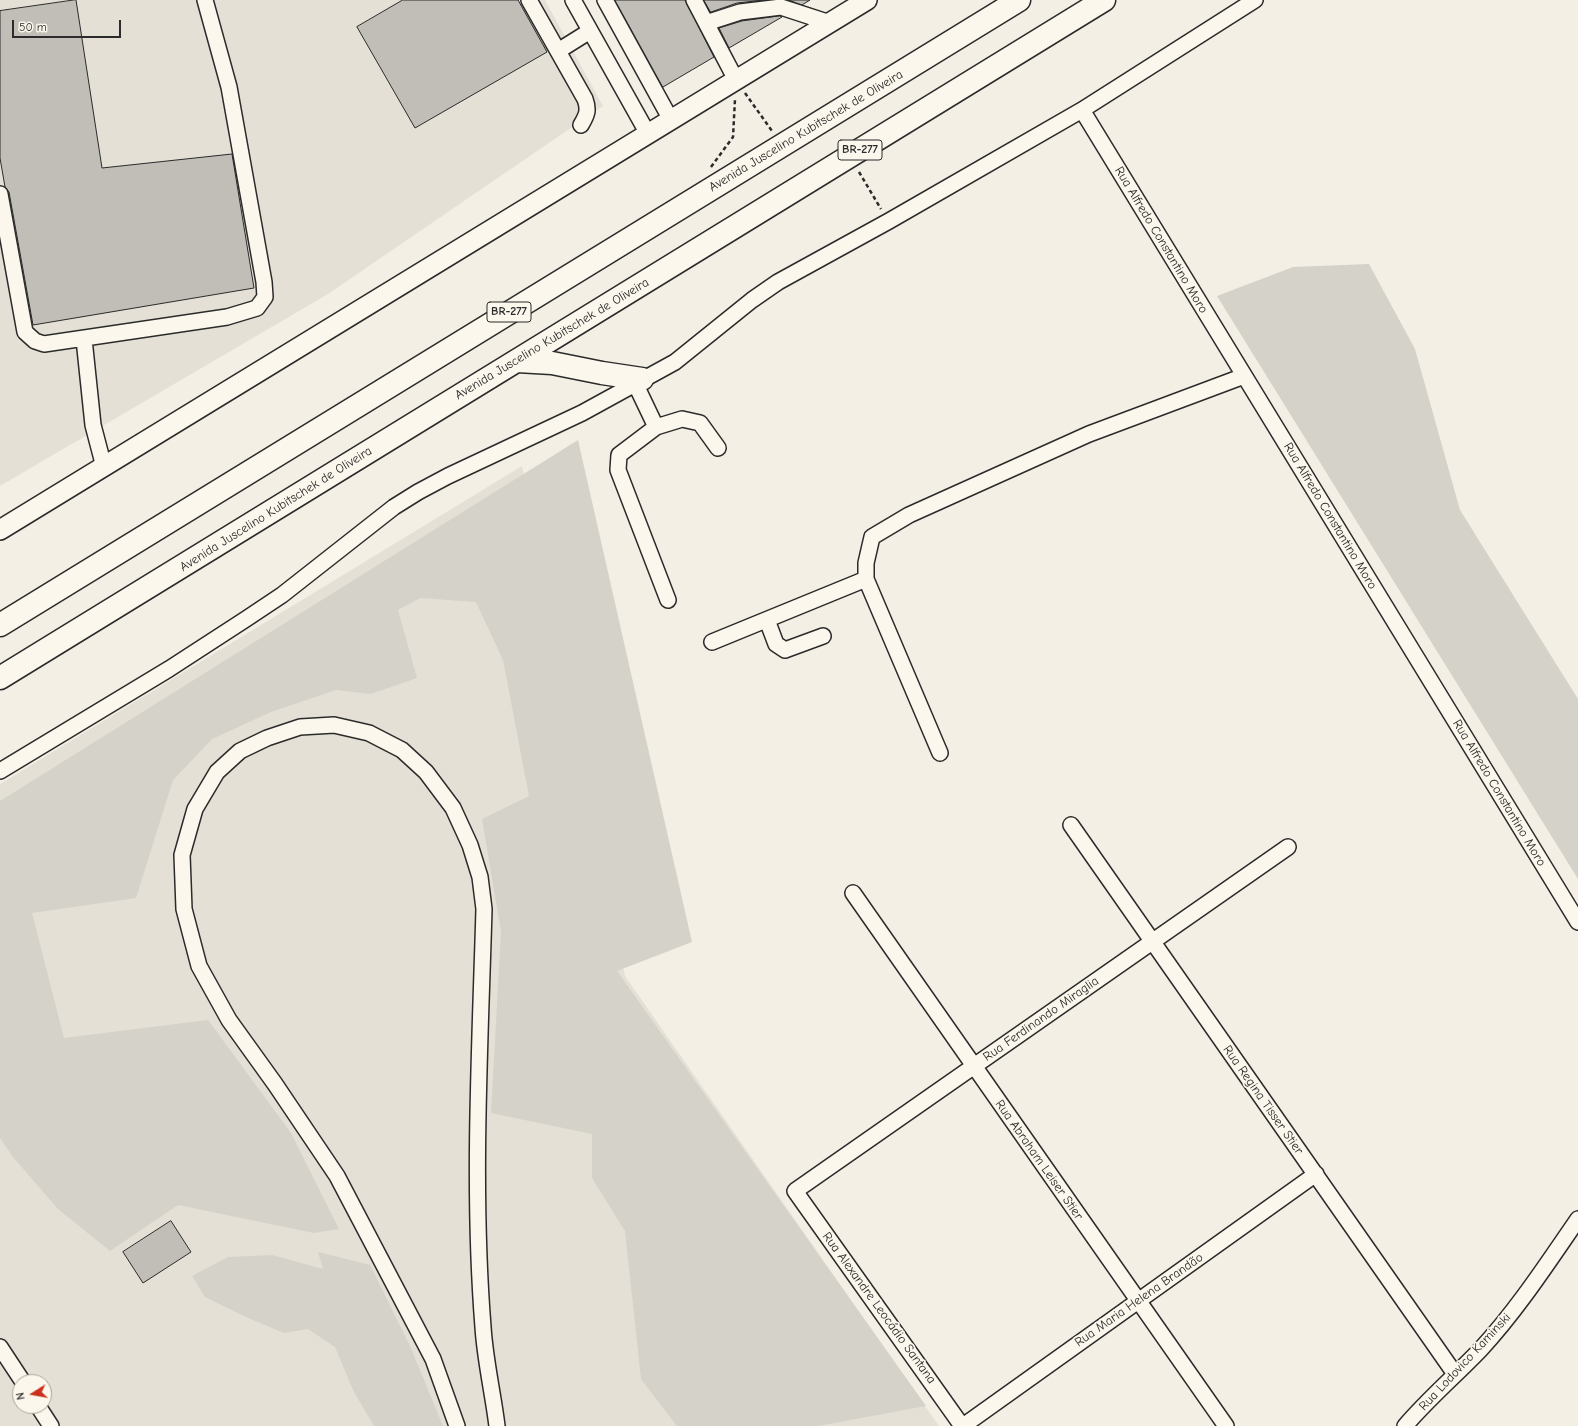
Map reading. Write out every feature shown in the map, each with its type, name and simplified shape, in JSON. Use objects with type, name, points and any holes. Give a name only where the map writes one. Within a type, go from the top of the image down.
[{"type":"highway","name":"Avenida Juscelino Kubitschek de Oliveira","points":[[0,625],[1019,0]]},
{"type":"highway","name":"Avenida Juscelino Kubitschek de Oliveira","points":[[0,678],[1104,0]]},
{"type":"highway","points":[[517,361],[552,362],[638,381]]},
{"type":"main road","points":[[0,530],[867,0]]},
{"type":"street","points":[[0,194],[25,332],[35,341],[44,344],[84,339],[227,317],[257,308],[265,297],[264,282],[229,87],[205,0]]},
{"type":"street","points":[[529,0],[588,107],[588,115],[581,125]]},
{"type":"street","points":[[573,0],[648,134]]},
{"type":"street","points":[[605,0],[671,120]]},
{"type":"street","points":[[694,0],[736,80]]},
{"type":"street","points":[[740,12],[753,0]]},
{"type":"street","points":[[0,771],[169,669],[282,595],[375,521],[418,492],[582,413],[675,362],[752,300],[778,282],[889,221],[1082,110],[1255,0]]},
{"type":"street","points":[[706,23],[740,12],[781,7],[830,23]]},
{"type":"street","points":[[558,51],[590,31]]},
{"type":"street","name":"Rua Alfredo Constantino Moro","points":[[1082,110],[1578,922]]},
{"type":"street","points":[[84,339],[93,425],[104,467]]},
{"type":"street","points":[[940,753],[866,579],[866,563],[872,537],[910,515],[1089,434],[1244,376]]},
{"type":"street","points":[[638,381],[656,427]]},
{"type":"street","points":[[668,600],[618,470],[619,455],[656,427],[682,419],[700,423],[718,448]]},
{"type":"street","points":[[712,642],[866,579]]},
{"type":"street","points":[[767,620],[776,644],[785,650],[823,636]]},
{"type":"street","points":[[457,1426],[433,1359],[337,1176],[275,1084],[229,1020],[199,966],[184,909],[182,856],[195,809],[217,772],[240,751],[267,738],[300,727],[334,725],[369,732],[402,750],[426,772],[453,808],[470,845],[480,876],[484,909],[476,1173],[478,1246],[483,1329],[498,1426]]},
{"type":"street","name":"Rua Regina Tisser Stier","points":[[1071,825],[1455,1374]]},
{"type":"street","name":"Rua Ferdinando Miraglia","points":[[795,1191],[1288,847]]},
{"type":"street","name":"Rua Abraham Leiser Stier","points":[[853,893],[1226,1426]]},
{"type":"street","name":"Rua Maria Helena Brandão","points":[[963,1426],[1316,1174]]},
{"type":"street","name":"Rua Alexandre Leocádio Santana","points":[[795,1191],[963,1426]]},
{"type":"street","name":"Rua Lodovico Kaminski","points":[[1405,1426],[1480,1350],[1501,1325],[1527,1292],[1578,1219]]},
{"type":"street","points":[[0,1347],[18,1374]]},
{"type":"street","points":[[43,1414],[51,1426]]},
{"type":"path","points":[[736,80],[782,146]]},
{"type":"path","points":[[710,169],[733,137],[736,80]]},
{"type":"path","points":[[850,156],[889,221]]},
{"type":"shaded area","points":[[0,0],[545,0],[603,106],[328,294],[0,486]]},
{"type":"shaded area","points":[[1369,264],[1415,349],[1460,510],[1578,699],[1578,879],[1217,296],[1293,267]]},
{"type":"shaded area","points":[[578,440],[692,942],[617,971],[926,1406],[818,1426],[677,1426],[641,1379],[625,1231],[592,1178],[592,1134],[491,1113],[501,932],[482,819],[529,796],[503,660],[476,602],[420,598],[398,610],[417,678],[371,694],[336,690],[271,712],[212,739],[173,780],[136,898],[32,913],[64,1038],[208,1020],[291,1133],[339,1229],[314,1233],[178,1205],[110,1251],[58,1209],[13,1157],[0,1138],[0,801]]},
{"type":"shaded area","points":[[522,466],[625,976],[939,1426],[0,1426],[0,784]]},
{"type":"shaded area","points":[[318,1252],[370,1265],[410,1346],[443,1426],[374,1426],[354,1392],[335,1347],[308,1329],[284,1333],[248,1318],[205,1297],[192,1276],[228,1257],[272,1255],[323,1269]]},
{"type":"building","points":[[76,0],[102,168],[232,154],[254,288],[33,325],[9,192],[5,187],[0,158],[0,11]]},
{"type":"building","points":[[403,0],[518,0],[547,52],[415,128],[357,27]]},
{"type":"building","points":[[615,0],[685,0],[714,57],[663,87]]},
{"type":"building","points":[[704,0],[764,0],[737,3],[711,12]]},
{"type":"building","points":[[789,0],[810,0],[802,5]]},
{"type":"building","points":[[782,17],[729,48],[719,28],[742,21]]},
{"type":"building","points":[[171,1221],[191,1252],[143,1283],[123,1252]]}]
